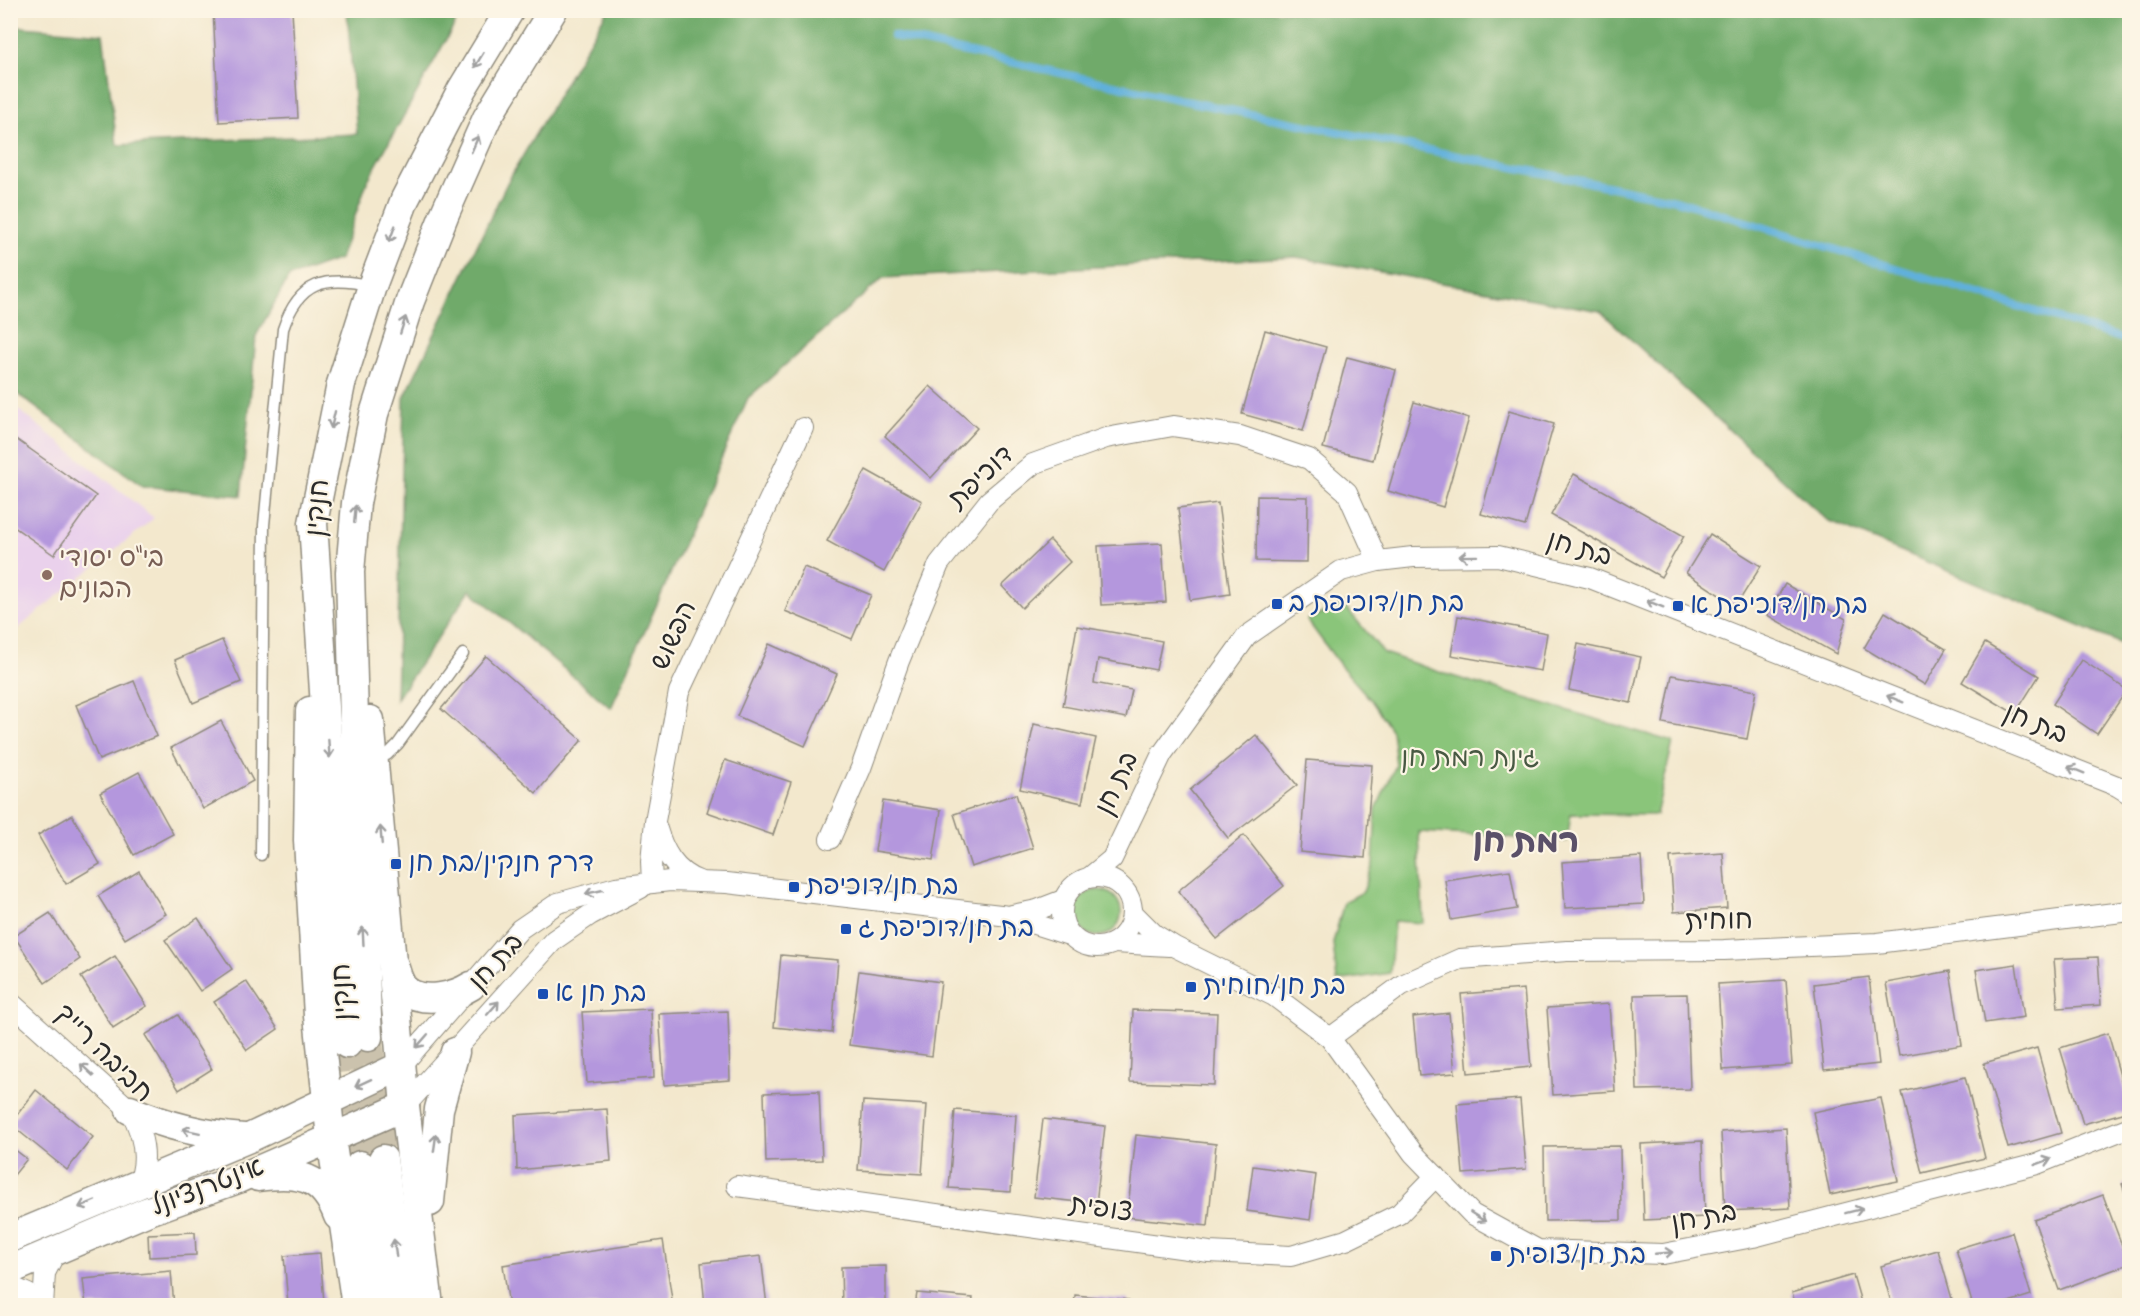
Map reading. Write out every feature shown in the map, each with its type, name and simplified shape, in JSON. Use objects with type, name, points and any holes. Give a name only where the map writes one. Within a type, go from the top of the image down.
[{"type":"main road","name":"חנקין","points":[[510,10],[462,88],[411,189],[372,286],[341,384],[313,523],[358,1040],[355,754],[350,572],[356,503],[374,414],[410,301],[445,213],[487,118],[553,10]]},
{"type":"main road","points":[[313,523],[308,840],[318,1016],[326,1100],[356,1305]]},
{"type":"main road","points":[[350,572],[375,756],[401,1066],[428,1295]]},
{"type":"main road","points":[[391,956],[402,987],[414,994],[447,996],[471,986]]},
{"type":"main road","points":[[282,1122],[296,1104],[306,1079],[313,1057],[318,1016]]},
{"type":"main road","points":[[428,1295],[432,1165],[439,1109],[455,1052]]},
{"type":"main road","name":"אינטרנציונל","points":[[10,1238],[140,1181],[249,1138],[401,1066]]},
{"type":"main road","name":"אינטרנציונל","points":[[10,1270],[87,1236],[238,1179],[405,1106]]},
{"type":"main road","points":[[130,1110],[158,1122],[193,1132],[249,1138]]},
{"type":"main road","points":[[381,1305],[372,1162],[404,1305]]},
{"type":"main road","points":[[238,1179],[287,1174],[315,1182],[331,1198],[345,1238]]},
{"type":"street","name":"דוכיפת","points":[[830,839],[861,768],[899,661],[939,564],[989,501],[1033,464],[1106,438],[1173,426],[1240,436],[1309,459],[1347,492],[1378,561]]},
{"type":"street","name":"הפשוש","points":[[652,883],[651,861],[655,821],[679,692],[803,428]]},
{"type":"street","name":"בת חן","points":[[1090,877],[1106,866],[1118,849],[1162,754],[1247,636],[1341,571],[1378,561],[1413,557],[1498,556],[1590,578],[2117,786],[2130,794]]},
{"type":"street","points":[[655,821],[669,857],[688,877],[701,881]]},
{"type":"street","name":"בת חן","points":[[1118,849],[1124,889]]},
{"type":"street","points":[[1090,877],[1114,881],[1124,889],[1130,900],[1132,912],[1130,924],[1124,935],[1114,943],[1090,947],[1079,943],[1069,935],[1061,912],[1063,900],[1079,881],[1090,877]]},
{"type":"street","name":"בת חן","points":[[401,1066],[520,928],[558,903],[616,886],[701,881],[1010,916],[1069,935]]},
{"type":"street","name":"בת חן","points":[[405,1106],[554,940],[590,915],[652,883]]},
{"type":"street","name":"בת חן","points":[[1010,916],[1037,910],[1063,900]]},
{"type":"street","name":"חוחית","points":[[1330,1038],[1402,985],[1460,959],[1567,951],[1724,950],[1877,943],[2130,911]]},
{"type":"street","name":"בת חן","points":[[1132,912],[1154,933],[1175,947],[1274,996],[1330,1038],[1413,1153],[1472,1214],[1538,1250],[1663,1254],[1753,1237],[2037,1164],[2130,1127]]},
{"type":"street","name":"בת חן","points":[[1114,943],[1175,947]]},
{"type":"street","name":"חביבה רייך","points":[[10,1002],[130,1110],[143,1143],[145,1164],[140,1181],[127,1204],[87,1236]]},
{"type":"street","name":"צופית","points":[[737,1186],[1209,1252],[1291,1256],[1346,1240],[1399,1214],[1436,1176]]},
{"type":"street","points":[[41,1305],[45,1273],[57,1249]]},
{"type":"street","points":[[10,1286],[28,1294],[41,1305]]},
{"type":"lane","points":[[261,855],[264,525],[283,329],[290,309],[302,292],[316,285],[341,279],[372,286]]},
{"type":"lane","points":[[375,756],[387,755],[398,744],[463,654]]},
{"type":"shaded area","name":"בי\"ס יסודי הבונים","points":[[10,403],[154,518],[11,634],[10,634]]},
{"type":"green space","points":[[347,11],[462,11],[367,182],[340,259],[289,277],[256,336],[241,496],[142,486],[11,389],[11,26],[103,34],[117,145],[357,134]]},
{"type":"green space","points":[[607,11],[2129,11],[2129,647],[1827,520],[1600,311],[1296,257],[883,278],[748,398],[611,708],[470,590],[396,700],[404,398],[507,183]]},
{"type":"green space","name":"גינת רמת חן","points":[[1343,604],[1384,653],[1442,673],[1673,742],[1656,815],[1571,814],[1567,841],[1419,832],[1423,923],[1394,921],[1390,973],[1337,981],[1333,943],[1344,902],[1363,892],[1373,864],[1376,809],[1396,765],[1392,731],[1371,700],[1341,666],[1307,620]]},
{"type":"green space","points":[[1098,890],[1107,891],[1115,896],[1120,904],[1120,922],[1115,930],[1107,935],[1098,936],[1089,935],[1081,930],[1076,922],[1075,913],[1076,904],[1081,896],[1089,891]]},
{"type":"building","points":[[213,10],[292,10],[298,118],[219,122]]},
{"type":"building","points":[[1265,330],[1326,347],[1303,431],[1242,414]]},
{"type":"building","points":[[1347,357],[1396,370],[1373,460],[1323,448]]},
{"type":"building","points":[[930,386],[977,428],[931,478],[885,436]]},
{"type":"building","points":[[1414,402],[1469,418],[1443,507],[1388,491]]},
{"type":"building","points":[[1509,411],[1554,424],[1525,526],[1481,514]]},
{"type":"building","points":[[13,437],[96,496],[54,555],[10,524]]},
{"type":"building","points":[[866,470],[922,501],[884,572],[827,541]]},
{"type":"building","points":[[1574,474],[1684,536],[1661,577],[1551,515]]},
{"type":"building","points":[[1257,496],[1308,497],[1307,562],[1256,561]]},
{"type":"building","points":[[1218,503],[1230,594],[1190,600],[1178,508]]},
{"type":"building","points":[[1710,534],[1761,566],[1736,606],[1686,573]]},
{"type":"building","points":[[1050,540],[1070,562],[1022,608],[1002,586]]},
{"type":"building","points":[[1162,543],[1166,602],[1101,605],[1098,546]]},
{"type":"building","points":[[804,567],[871,595],[852,639],[785,611]]},
{"type":"building","points":[[1785,584],[1846,619],[1836,654],[1767,615]]},
{"type":"building","points":[[1885,612],[1946,649],[1925,685],[1864,648]]},
{"type":"building","points":[[1458,616],[1547,633],[1541,671],[1451,655]]},
{"type":"building","points":[[1077,626],[1162,641],[1156,670],[1098,659],[1094,683],[1132,690],[1126,718],[1063,706]]},
{"type":"building","points":[[222,640],[241,682],[193,703],[175,660]]},
{"type":"building","points":[[1985,643],[2039,676],[2015,714],[1962,682]]},
{"type":"building","points":[[769,644],[837,674],[805,746],[737,716]]},
{"type":"building","points":[[1578,644],[1641,657],[1631,703],[1569,690]]},
{"type":"building","points":[[486,656],[582,740],[536,793],[441,709]]},
{"type":"building","points":[[2082,660],[2127,690],[2097,734],[2053,704]]},
{"type":"building","points":[[1672,675],[1756,691],[1747,739],[1663,723]]},
{"type":"building","points":[[134,681],[157,736],[99,760],[76,705]]},
{"type":"building","points":[[221,721],[253,781],[203,809],[171,748]]},
{"type":"building","points":[[1034,724],[1096,738],[1082,803],[1020,789]]},
{"type":"building","points":[[1256,735],[1297,785],[1228,838],[1190,790]]},
{"type":"building","points":[[725,760],[791,782],[773,835],[707,812]]},
{"type":"building","points":[[1307,760],[1372,765],[1365,858],[1300,852]]},
{"type":"building","points":[[139,772],[173,834],[134,855],[100,793]]},
{"type":"building","points":[[1016,794],[1033,848],[971,867],[954,814]]},
{"type":"building","points":[[883,801],[941,810],[933,860],[875,851]]},
{"type":"building","points":[[72,815],[100,864],[66,884],[38,835]]},
{"type":"building","points":[[1244,835],[1284,886],[1217,939],[1178,891]]},
{"type":"building","points":[[1723,853],[1727,908],[1674,912],[1670,857]]},
{"type":"building","points":[[1641,857],[1644,904],[1565,908],[1562,862]]},
{"type":"building","points":[[1510,870],[1517,909],[1451,920],[1445,880]]},
{"type":"building","points":[[139,871],[166,914],[125,939],[98,896]]},
{"type":"building","points":[[50,913],[80,959],[45,983],[14,936]]},
{"type":"building","points":[[198,918],[232,969],[200,991],[165,940]]},
{"type":"building","points":[[781,955],[838,960],[832,1033],[774,1027]]},
{"type":"building","points":[[115,956],[147,1006],[113,1028],[81,977]]},
{"type":"building","points":[[2098,957],[2101,1005],[2058,1008],[2054,959]]},
{"type":"building","points":[[2016,964],[2024,1017],[1985,1023],[1976,970]]},
{"type":"building","points":[[859,971],[941,982],[932,1056],[849,1045]]},
{"type":"building","points":[[1950,971],[1962,1045],[1899,1056],[1886,983]]},
{"type":"building","points":[[1869,977],[1879,1064],[1824,1070],[1814,984]]},
{"type":"building","points":[[1786,980],[1792,1065],[1723,1070],[1718,984]]},
{"type":"building","points":[[246,981],[278,1029],[247,1050],[214,1002]]},
{"type":"building","points":[[1524,989],[1531,1067],[1468,1073],[1461,994]]},
{"type":"building","points":[[1687,994],[1690,1089],[1637,1090],[1634,995]]},
{"type":"building","points":[[1609,1004],[1615,1091],[1553,1095],[1547,1008]]},
{"type":"building","points":[[651,1009],[654,1078],[587,1083],[582,1012]]},
{"type":"building","points":[[1133,1010],[1217,1013],[1214,1085],[1130,1082]]},
{"type":"building","points":[[728,1011],[730,1080],[664,1085],[659,1014]]},
{"type":"building","points":[[1449,1013],[1455,1073],[1419,1076],[1413,1017]]},
{"type":"building","points":[[178,1015],[212,1069],[179,1090],[145,1035]]},
{"type":"building","points":[[2108,1033],[2130,1111],[2083,1124],[2060,1048]]},
{"type":"building","points":[[2037,1048],[2061,1133],[2008,1148],[1984,1063]]},
{"type":"building","points":[[1965,1077],[1985,1158],[1922,1173],[1902,1092]]},
{"type":"building","points":[[36,1090],[93,1137],[67,1170],[10,1124]]},
{"type":"building","points":[[819,1091],[822,1160],[766,1162],[764,1093]]},
{"type":"building","points":[[1881,1098],[1898,1181],[1830,1195],[1813,1112]]},
{"type":"building","points":[[1520,1099],[1526,1169],[1463,1174],[1457,1104]]},
{"type":"building","points":[[863,1101],[927,1105],[922,1174],[858,1170]]},
{"type":"building","points":[[607,1109],[611,1161],[517,1170],[515,1115]]},
{"type":"building","points":[[955,1110],[1016,1115],[1011,1192],[949,1188]]},
{"type":"building","points":[[1043,1119],[1105,1126],[1096,1204],[1034,1197]]},
{"type":"building","points":[[1786,1128],[1790,1208],[1725,1211],[1721,1132]]},
{"type":"building","points":[[1136,1135],[1216,1144],[1208,1226],[1127,1217]]},
{"type":"building","points":[[1702,1141],[1705,1217],[1644,1220],[1641,1144]]},
{"type":"building","points":[[10,1146],[27,1159],[10,1180]]},
{"type":"building","points":[[1620,1146],[1621,1220],[1545,1221],[1544,1147]]},
{"type":"building","points":[[1253,1166],[1316,1175],[1310,1220],[1247,1211]]},
{"type":"building","points":[[2130,1181],[2130,1204],[2129,1204],[2122,1184]]},
{"type":"building","points":[[2103,1195],[2129,1264],[2059,1290],[2034,1220]]},
{"type":"building","points":[[195,1232],[196,1255],[149,1257],[148,1234]]},
{"type":"building","points":[[2012,1232],[2031,1295],[1996,1306],[1973,1306],[1956,1249]]},
{"type":"building","points":[[663,1240],[673,1306],[509,1306],[503,1265]]},
{"type":"building","points":[[1938,1250],[1954,1306],[1892,1306],[1881,1266]]},
{"type":"building","points":[[320,1253],[324,1302],[288,1305],[284,1256]]},
{"type":"building","points":[[761,1256],[767,1306],[705,1306],[701,1263]]},
{"type":"building","points":[[886,1266],[886,1306],[842,1306],[841,1267]]},
{"type":"building","points":[[171,1271],[174,1306],[86,1306],[83,1279]]},
{"type":"building","points":[[1853,1275],[1862,1306],[1796,1306],[1792,1293]]},
{"type":"building","points":[[917,1293],[973,1298],[972,1306],[915,1306]]},
{"type":"building","points":[[1075,1295],[1129,1300],[1129,1306],[1074,1306]]},
{"type":"building","points":[[989,1301],[1044,1304],[1044,1306],[988,1306]]},
{"type":"waterway","points":[[893,36],[1191,102],[1676,200],[2130,341]]},
{"type":"tunnel","points":[[368,1037],[383,1159]]},
{"type":"tunnel","points":[[347,1044],[360,1165]]},
{"type":"place","name":"בי\"ס יסודי הבונים","points":[[47,575]]},
{"type":"place","name":"בת חן/דוכיפת ב","points":[[1277,604]]},
{"type":"place","name":"בת חן/דוכיפת א","points":[[1678,606]]},
{"type":"place","name":"דרך חנקין/בת חן","points":[[396,864]]},
{"type":"place","name":"בת חן/דוכיפת","points":[[794,887]]},
{"type":"place","name":"בת חן/דוכיפת ג","points":[[846,929]]},
{"type":"place","name":"בת חן/חוחית","points":[[1191,987]]},
{"type":"place","name":"בת חן א","points":[[543,994]]},
{"type":"place","name":"בת חן/צופית","points":[[1496,1256]]},
{"type":"district","name":"רמת חן","points":[[1526,844]]}]
